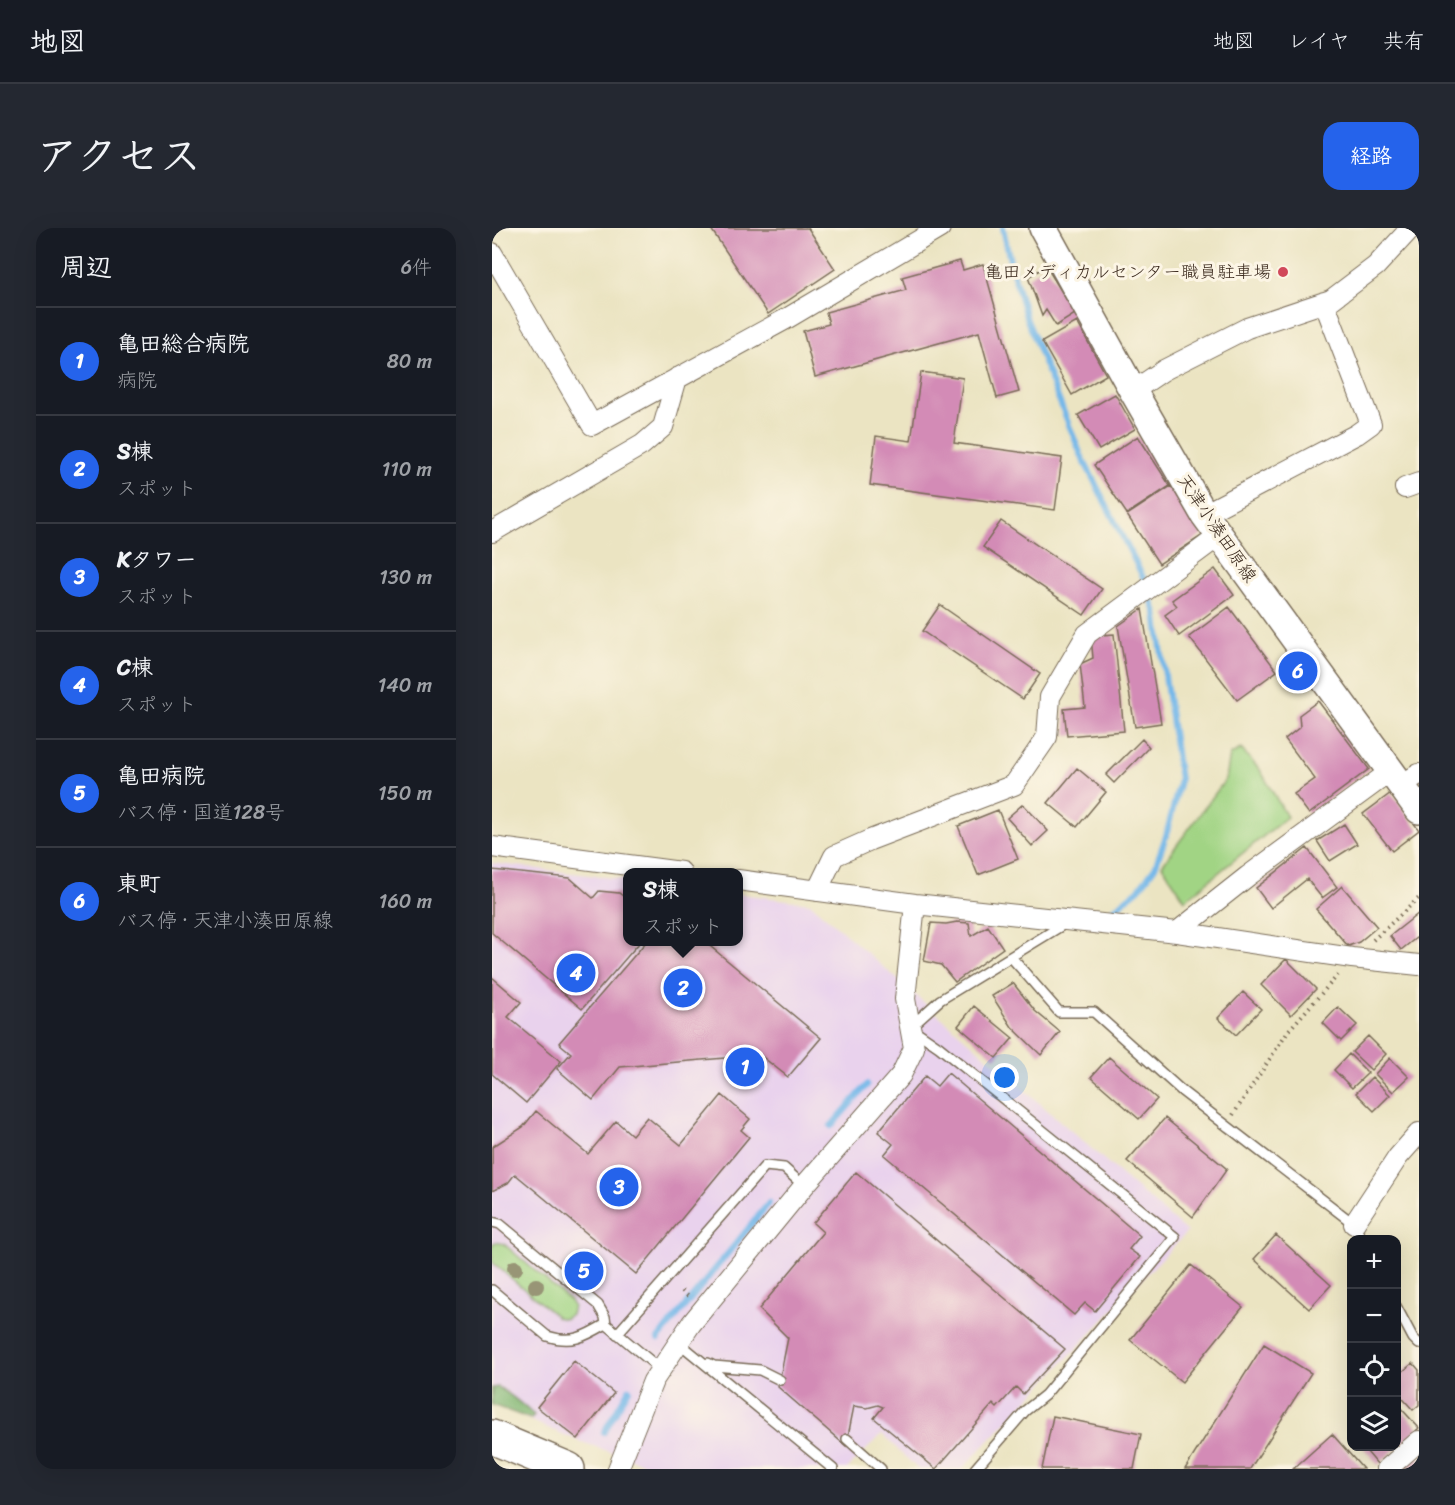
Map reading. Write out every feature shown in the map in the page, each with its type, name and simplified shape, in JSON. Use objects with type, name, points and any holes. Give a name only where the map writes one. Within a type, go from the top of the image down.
[{"type":"highway","points":[[492,1437],[568,1469]]},
{"type":"main road","name":"天津小湊田原線","points":[[1043,228],[1204,514],[1404,777],[1419,810]]},
{"type":"street","points":[[492,253],[592,425],[786,319],[940,228]]},
{"type":"street","points":[[1133,391],[1164,370],[1247,328],[1331,300],[1377,266],[1411,228]]},
{"type":"street","points":[[1204,514],[1371,424],[1324,302]]},
{"type":"street","points":[[492,532],[642,445],[663,427],[677,378]]},
{"type":"street","points":[[817,891],[834,856],[1014,785],[1047,736],[1050,697],[1087,634],[1219,536]]},
{"type":"street","points":[[1177,932],[1248,876],[1404,777]]},
{"type":"street","points":[[492,847],[645,868]]},
{"type":"street","points":[[743,881],[915,904],[1177,932],[1352,958],[1419,965]]},
{"type":"street","points":[[618,1469],[646,1394],[678,1342],[804,1186],[901,1075],[914,1048],[905,999],[915,904]]},
{"type":"street","points":[[1358,1232],[1398,1157],[1419,1133]]},
{"type":"street","points":[[1387,1469],[1419,1441]]},
{"type":"lane","points":[[975,1469],[1025,1411],[1045,1395],[1175,1237],[939,1047],[910,1027],[940,1000],[1077,920]]},
{"type":"lane","points":[[1011,957],[1059,1012],[1094,1012],[1183,1092],[1358,1232]]},
{"type":"lane","points":[[617,1334],[765,1166],[784,1168],[804,1186]]},
{"type":"lane","points":[[492,1222],[500,1224],[598,1305],[606,1324],[660,1369]]},
{"type":"lane","points":[[492,1290],[547,1336],[558,1339],[585,1337],[606,1324]]},
{"type":"lane","points":[[1401,1315],[1413,1338],[1419,1344]]},
{"type":"lane","points":[[678,1342],[833,1469]]},
{"type":"lane","points":[[697,1359],[714,1366],[760,1370],[780,1380]]},
{"type":"lane","points":[[847,1439],[881,1469]]},
{"type":"path","points":[[1226,1126],[1288,1031],[1352,958],[1419,898]]},
{"type":"shaded area","points":[[492,863],[623,879],[623,946],[743,946],[743,895],[810,903],[1187,1232],[962,1469],[918,1469],[882,1434],[847,1469],[660,1469],[576,1440],[492,1404]]},
{"type":"green space","points":[[1241,749],[1260,770],[1287,817],[1185,900],[1162,865],[1226,779],[1230,755]]},
{"type":"green space","points":[[496,1242],[504,1244],[570,1301],[573,1306],[571,1315],[564,1319],[557,1317],[492,1262],[492,1244]]},
{"type":"green space","points":[[498,1387],[534,1415],[531,1419],[492,1405],[492,1388]]},
{"type":"building","points":[[808,228],[835,269],[768,314],[711,229]]},
{"type":"building","points":[[960,261],[963,270],[983,264],[1019,392],[997,398],[979,332],[815,377],[803,331],[829,324],[826,312],[906,290],[902,277]]},
{"type":"building","points":[[1046,266],[1075,314],[1056,326],[1046,310],[1042,316],[1028,277]]},
{"type":"building","points":[[1077,322],[1106,375],[1072,395],[1042,342]]},
{"type":"building","points":[[921,372],[963,378],[954,443],[1062,458],[1055,510],[870,485],[876,436],[911,441]]},
{"type":"building","points":[[1115,394],[1135,429],[1099,450],[1078,415]]},
{"type":"building","points":[[1138,436],[1170,486],[1127,514],[1094,465]]},
{"type":"building","points":[[1171,486],[1203,535],[1159,564],[1127,515]]},
{"type":"building","points":[[1001,521],[1102,589],[1084,615],[983,547]]},
{"type":"building","points":[[1215,569],[1234,595],[1179,636],[1165,615],[1177,606],[1172,600]]},
{"type":"building","points":[[940,605],[1040,674],[1023,699],[922,631]]},
{"type":"building","points":[[1229,607],[1277,671],[1237,700],[1189,637]]},
{"type":"building","points":[[1142,609],[1161,723],[1135,727],[1118,626]]},
{"type":"building","points":[[1114,634],[1124,731],[1067,736],[1064,709],[1085,707],[1080,664],[1093,658],[1091,636]]},
{"type":"building","points":[[1318,701],[1369,769],[1309,814],[1294,794],[1315,779],[1285,739],[1300,727],[1299,715]]},
{"type":"building","points":[[1142,739],[1149,747],[1114,783],[1106,775]]},
{"type":"building","points":[[1077,768],[1106,792],[1077,827],[1048,803]]},
{"type":"building","points":[[1391,793],[1419,830],[1392,851],[1363,814]]},
{"type":"building","points":[[1023,804],[1048,831],[1032,846],[1007,818]]},
{"type":"building","points":[[998,810],[1018,859],[978,875],[958,826]]},
{"type":"building","points":[[1344,824],[1357,844],[1330,861],[1317,841]]},
{"type":"building","points":[[1307,848],[1337,887],[1322,898],[1307,879],[1271,908],[1256,888]]},
{"type":"building","points":[[492,870],[570,878],[593,898],[599,891],[619,893],[623,896],[623,946],[637,946],[582,1009],[492,933]]},
{"type":"building","points":[[1342,886],[1377,927],[1359,942],[1348,946],[1316,909]]},
{"type":"building","points":[[1419,913],[1419,941],[1416,938],[1401,950],[1390,936]]},
{"type":"building","points":[[931,923],[969,923],[971,936],[988,926],[1003,948],[955,982],[941,965],[924,961]]},
{"type":"building","points":[[643,946],[710,946],[821,1038],[788,1077],[760,1055],[620,1067],[593,1100],[557,1069],[571,1053],[559,1043]]},
{"type":"building","points":[[1286,959],[1316,989],[1291,1015],[1261,985]]},
{"type":"building","points":[[492,977],[521,1002],[508,1017],[561,1061],[526,1103],[492,1074]]},
{"type":"building","points":[[1013,983],[1035,1011],[1060,1032],[1041,1055],[1012,1027],[992,996]]},
{"type":"building","points":[[1243,992],[1261,1009],[1236,1035],[1218,1018]]},
{"type":"building","points":[[974,1006],[1013,1038],[996,1058],[958,1026]]},
{"type":"building","points":[[1338,1007],[1357,1025],[1341,1041],[1323,1023]]},
{"type":"building","points":[[1368,1036],[1386,1054],[1371,1070],[1352,1052]]},
{"type":"building","points":[[1349,1054],[1368,1073],[1352,1088],[1334,1070]]},
{"type":"building","points":[[1109,1057],[1157,1099],[1139,1119],[1091,1077]]},
{"type":"building","points":[[1390,1058],[1409,1077],[1393,1092],[1375,1074]]},
{"type":"building","points":[[948,1073],[1140,1236],[1129,1249],[1140,1257],[1095,1311],[1085,1303],[1074,1315],[884,1155],[893,1144],[878,1132],[925,1076],[937,1086]]},
{"type":"building","points":[[1372,1077],[1390,1095],[1374,1111],[1356,1093]]},
{"type":"building","points":[[722,1095],[750,1119],[741,1130],[749,1137],[636,1274],[515,1174],[508,1183],[492,1191],[492,1147],[523,1127],[536,1111],[588,1154],[616,1121],[632,1135],[647,1117],[681,1145]]},
{"type":"building","points":[[1165,1118],[1227,1169],[1193,1217],[1127,1161]]},
{"type":"building","points":[[856,1172],[1065,1349],[1023,1394],[1016,1387],[997,1408],[993,1404],[936,1469],[874,1418],[883,1407],[878,1405],[867,1408],[854,1406],[846,1446],[778,1387],[788,1338],[759,1309],[823,1232],[813,1223]]},
{"type":"building","points":[[1276,1235],[1331,1285],[1309,1309],[1254,1259]]},
{"type":"building","points":[[579,1262],[592,1273],[588,1277],[575,1266]]},
{"type":"building","points":[[1191,1265],[1243,1307],[1182,1382],[1130,1340]]},
{"type":"building","points":[[1264,1344],[1311,1373],[1250,1469],[1185,1469]]},
{"type":"building","points":[[574,1361],[614,1393],[578,1439],[537,1407]]},
{"type":"building","points":[[1413,1363],[1419,1370],[1419,1405],[1413,1410],[1401,1397],[1401,1373]]},
{"type":"building","points":[[1401,1408],[1419,1428],[1401,1444]]},
{"type":"building","points":[[1053,1416],[1141,1434],[1134,1469],[1042,1469]]},
{"type":"building","points":[[1332,1434],[1363,1469],[1293,1469]]},
{"type":"building","points":[[1366,1451],[1394,1451],[1378,1465]]},
{"type":"building","points":[[1419,1451],[1419,1469],[1400,1469]]},
{"type":"waterway","points":[[1003,228],[1011,266],[1027,320],[1081,455],[1145,581],[1156,613],[1180,780],[1166,836],[1155,867],[1139,889],[1113,910]]},
{"type":"waterway","points":[[831,1126],[867,1085]]},
{"type":"waterway","points":[[658,1339],[769,1203]]},
{"type":"waterway","points":[[604,1432],[629,1389]]},
{"type":"place","name":"亀田メディカルセンター職員駐車場","points":[[1283,272]]},
{"type":"place","name":"東町","points":[[1298,671]]},
{"type":"place","name":"C棟","points":[[576,973]]},
{"type":"place","name":"S棟","points":[[683,988]]},
{"type":"place","name":"亀田総合病院","points":[[745,1067]]},
{"type":"place","name":"Kタワー","points":[[619,1187]]},
{"type":"place","name":"亀田病院","points":[[584,1271]]}]
